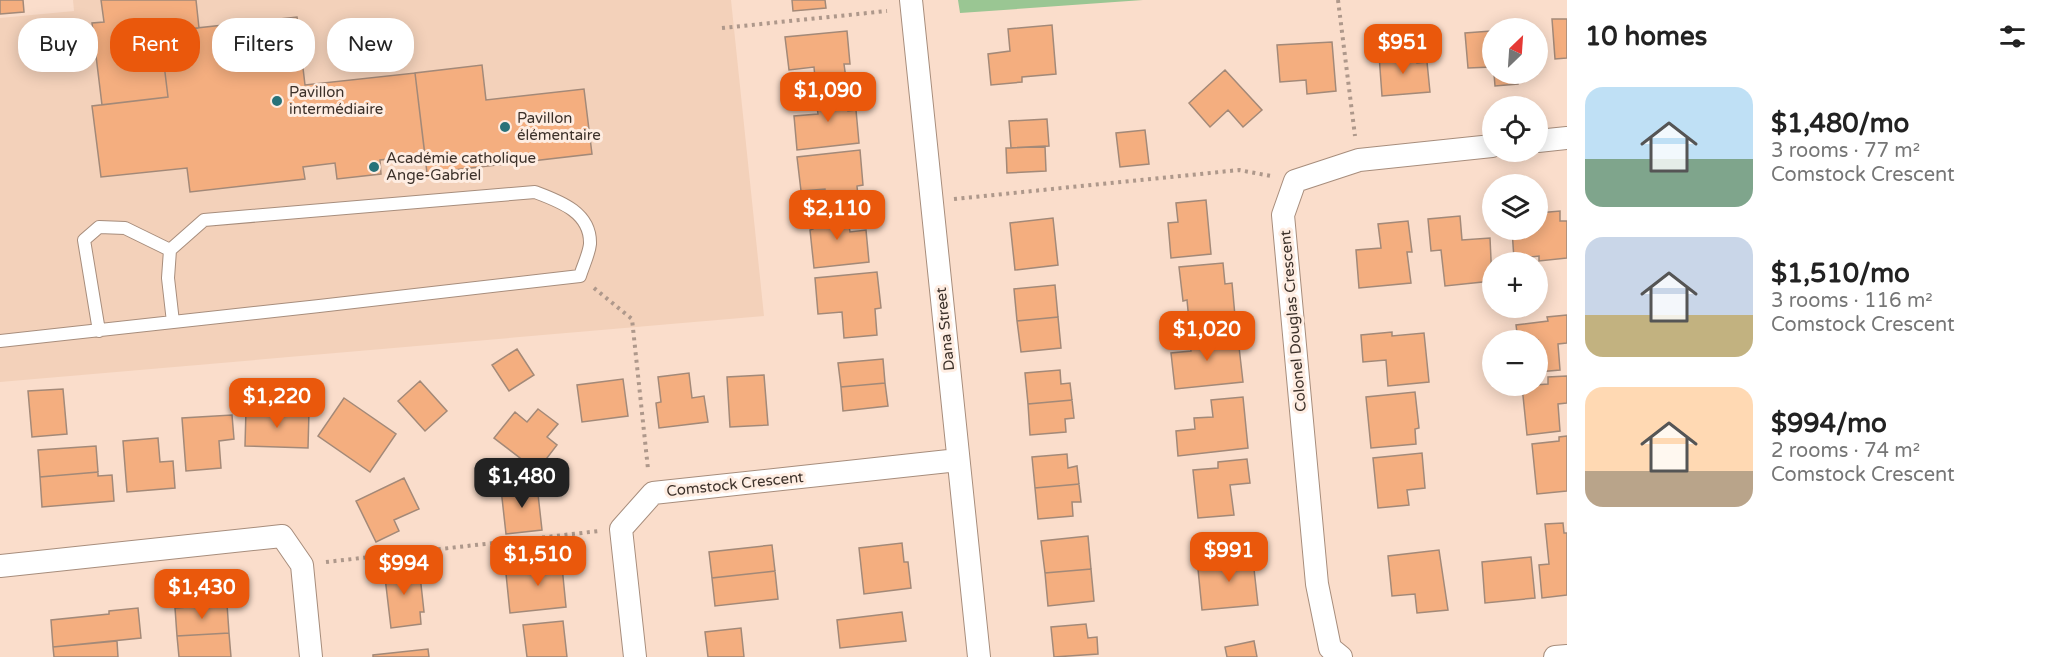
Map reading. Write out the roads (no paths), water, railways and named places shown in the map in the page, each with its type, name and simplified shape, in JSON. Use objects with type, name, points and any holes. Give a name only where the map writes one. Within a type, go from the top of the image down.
[{"type":"street","name":"Dana Street","points":[[912,4],[979,657]]},
{"type":"street","points":[[1548,140],[1567,138]]},
{"type":"street","name":"Colonel Douglas Crescent","points":[[1341,657],[1330,648],[1317,584],[1283,215],[1295,181],[1359,160],[1482,147]]},
{"type":"street","name":"Comstock Crescent","points":[[635,657],[621,529],[653,493],[958,460]]},
{"type":"street","points":[[0,566],[282,536],[302,565],[311,657]]},
{"type":"street","points":[[1555,657],[1567,656]]},
{"type":"lane","points":[[0,341],[99,331],[580,276],[590,243],[583,218],[564,203],[535,192],[204,220],[170,250],[168,278],[173,322]]},
{"type":"lane","points":[[99,331],[84,240],[99,227],[125,228],[170,250]]},
{"type":"place","name":"Pavillon intermédiaire","points":[[277,101]]},
{"type":"place","name":"Pavillon élémentaire","points":[[505,127]]},
{"type":"place","name":"Académie catholique Ange-Gabriel","points":[[374,167]]}]
